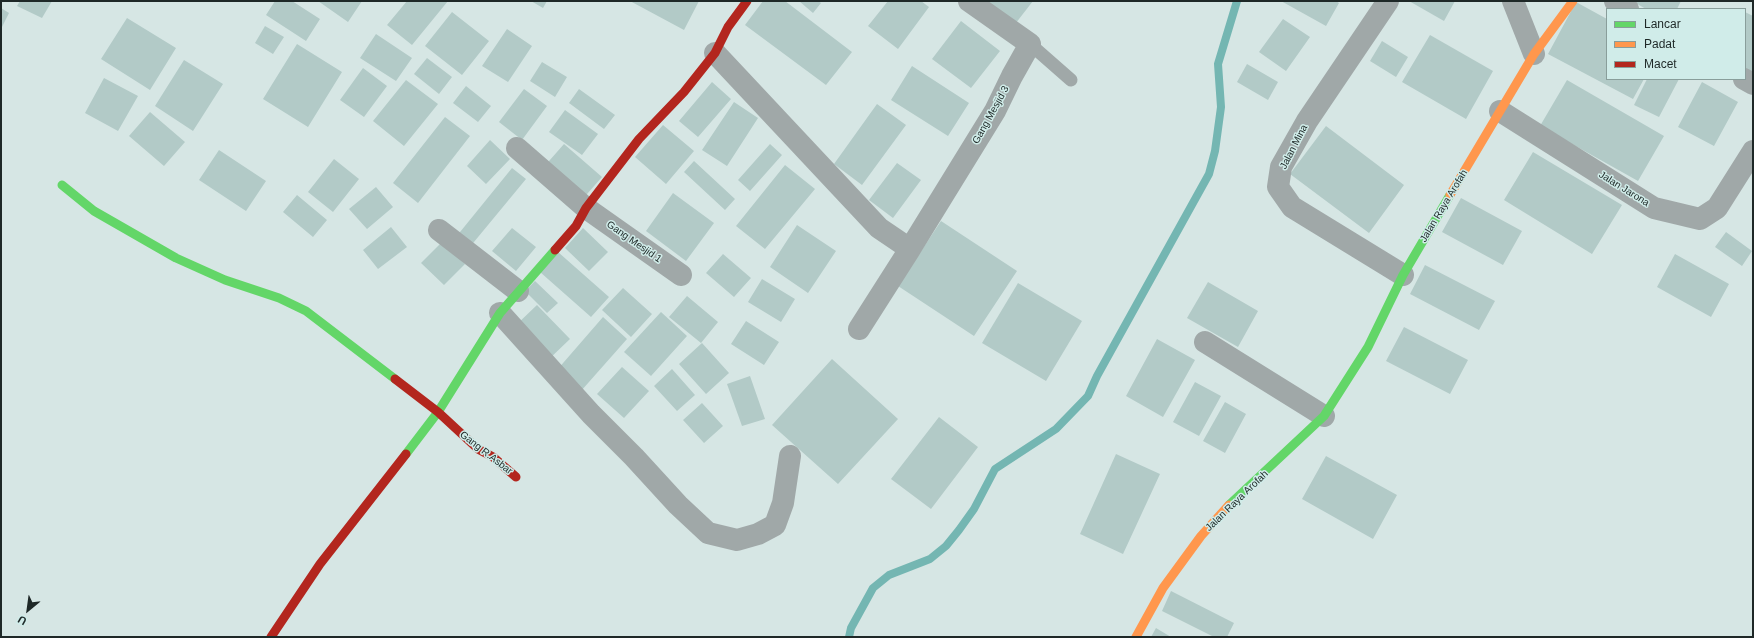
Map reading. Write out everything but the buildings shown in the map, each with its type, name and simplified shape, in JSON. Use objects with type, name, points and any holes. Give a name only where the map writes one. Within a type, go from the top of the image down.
[{"type":"street","points":[[270,637],[320,564],[438,412],[500,313],[576,226],[586,208],[639,140],[684,92],[715,53],[728,27],[747,1]]},
{"type":"street","points":[[969,1],[1030,44]]},
{"type":"street","name":"Jalan Mina","points":[[1388,1],[1307,121],[1281,167],[1278,187],[1292,207],[1403,275]]},
{"type":"street","points":[[1513,1],[1534,54]]},
{"type":"street","name":"Jalan Raya Arofah","points":[[1136,637],[1163,588],[1201,536],[1223,511],[1324,416],[1368,347],[1403,275],[1534,54],[1573,1]]},
{"type":"street","points":[[1615,1],[1626,8]]},
{"type":"street","name":"Gang Mesjid 3","points":[[859,329],[995,111],[1030,44]]},
{"type":"street","points":[[715,53],[879,228],[910,249]]},
{"type":"street","name":"Jalan Jarona","points":[[1500,111],[1654,208],[1700,219],[1717,208],[1753,151]]},
{"type":"street","name":"Gang Mesjid 1","points":[[517,148],[586,208],[681,275]]},
{"type":"street","name":"Gang R.Asbar","points":[[62,185],[94,211],[176,258],[225,280],[279,298],[306,311],[438,412],[478,449],[494,457],[516,477]]},
{"type":"street","points":[[439,230],[518,291]]},
{"type":"street","points":[[500,313],[512,328],[678,505],[708,533],[737,540],[758,534],[775,525],[783,503],[790,456]]},
{"type":"street","points":[[1205,342],[1324,416]]},
{"type":"lane","points":[[1030,44],[1071,80]]},
{"type":"waterway","points":[[849,637],[851,628],[873,588],[889,575],[930,559],[946,546],[974,509],[995,469],[1056,429],[1088,396],[1097,376],[1209,174],[1215,151],[1221,107],[1218,64],[1237,1]]},
{"type":"traffic: fast","points":[[62,185],[94,211],[176,258],[225,280],[279,298],[306,311],[395,379]]},
{"type":"traffic: fast","points":[[1229,505],[1324,416],[1368,347],[1403,275],[1450,195]]},
{"type":"traffic: fast","points":[[406,454],[438,412],[500,313],[555,250]]},
{"type":"traffic: slow","points":[[1450,195],[1534,54],[1573,1]]},
{"type":"traffic: slow","points":[[1136,637],[1163,588],[1201,536],[1229,505]]},
{"type":"traffic: jam","points":[[555,250],[576,226],[586,208],[639,139],[684,92],[715,53],[728,27],[747,1]]},
{"type":"traffic: jam","points":[[395,379],[438,412],[478,449],[493,457],[516,477]]},
{"type":"traffic: jam","points":[[271,637],[320,564],[406,454]]}]
